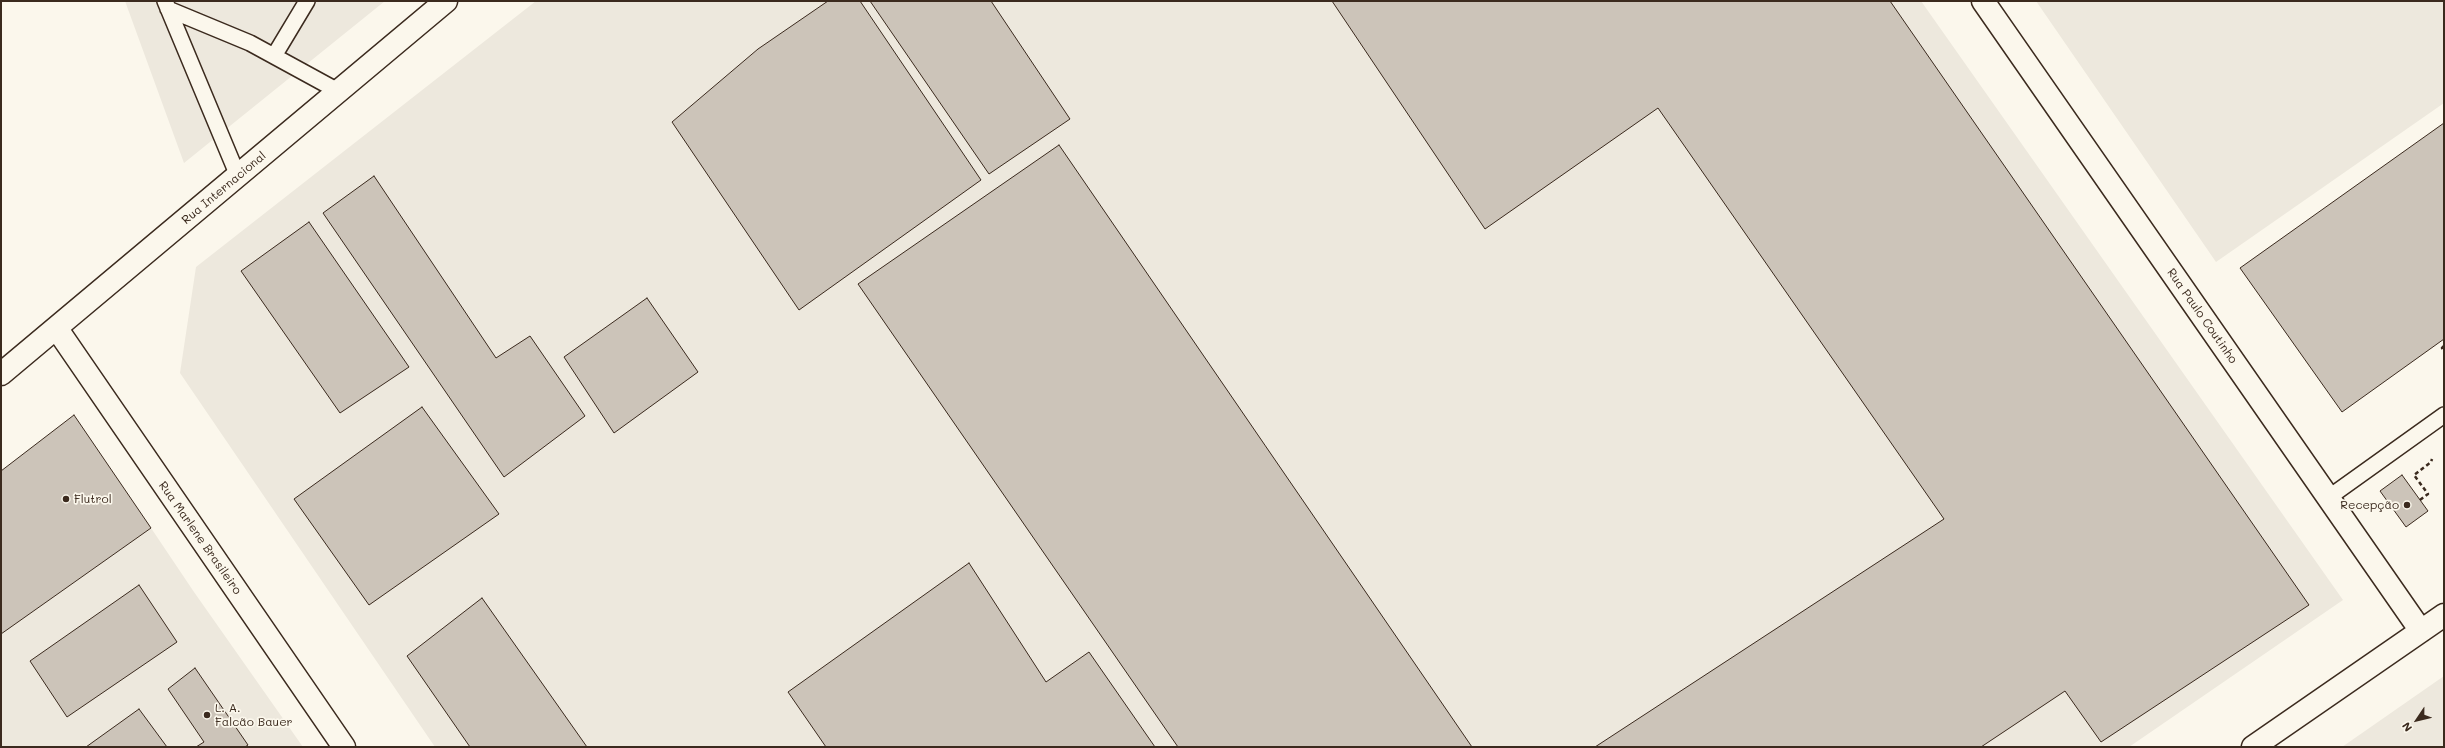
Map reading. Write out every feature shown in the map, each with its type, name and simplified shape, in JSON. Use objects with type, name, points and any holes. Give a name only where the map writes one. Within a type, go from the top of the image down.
[{"type":"street","name":"Rua Internacional","points":[[1,374],[57,330],[446,1]]},
{"type":"street","name":"Rua Paulo Coutinho","points":[[1983,1],[2421,631]]},
{"type":"street","name":"Rua Marlene Brasileiro","points":[[57,330],[344,747]]},
{"type":"street","points":[[2253,747],[2444,615]]},
{"type":"lane","points":[[274,56],[307,1]]},
{"type":"lane","points":[[166,5],[250,43],[338,91]]},
{"type":"lane","points":[[166,5],[238,176]]},
{"type":"lane","points":[[2328,498],[2444,415]]},
{"type":"path","points":[[2444,346],[2442,348],[2444,351]]},
{"type":"shaded area","points":[[125,1],[385,1],[184,163]]},
{"type":"shaded area","points":[[536,1],[1921,1],[2343,600],[2129,747],[435,747],[180,373],[196,267]]},
{"type":"shaded area","points":[[2036,1],[2444,1],[2444,103],[2216,262]]},
{"type":"shaded area","points":[[151,528],[303,747],[1,747],[1,634]]},
{"type":"shaded area","points":[[2444,676],[2444,747],[2342,747]]},
{"type":"building","points":[[828,1],[860,1],[981,180],[799,310],[672,122],[758,49]]},
{"type":"building","points":[[870,1],[991,1],[1070,119],[989,174]]},
{"type":"building","points":[[1332,1],[1890,1],[2309,605],[2101,742],[2065,691],[1981,747],[1595,747],[1944,519],[1658,108],[1485,229]]},
{"type":"building","points":[[2444,123],[2444,339],[2342,412],[2240,268]]},
{"type":"building","points":[[1059,145],[1472,747],[1178,747],[858,284]]},
{"type":"building","points":[[374,176],[496,358],[530,336],[585,416],[504,477],[323,213]]},
{"type":"building","points":[[309,222],[409,367],[340,413],[241,271]]},
{"type":"building","points":[[647,298],[698,372],[614,433],[564,357]]},
{"type":"building","points":[[422,407],[499,514],[369,605],[294,499]]},
{"type":"building","name":"Flutrol","points":[[74,415],[151,528],[1,634],[1,471]]},
{"type":"building","name":"Recepção","points":[[2402,475],[2428,511],[2406,527],[2380,491]]},
{"type":"building","points":[[969,563],[1046,682],[1089,652],[1155,747],[826,747],[788,692]]},
{"type":"building","points":[[139,585],[177,642],[67,717],[30,661]]},
{"type":"building","points":[[482,598],[587,747],[470,747],[407,656]]},
{"type":"building","name":"L. A. Falcão Bauer","points":[[195,668],[248,745],[245,747],[196,747],[204,742],[168,689]]},
{"type":"building","points":[[139,709],[167,747],[86,747]]},
{"type":"place","name":"Flutrol","points":[[66,499]]},
{"type":"place","name":"Recepção","points":[[2407,505]]},
{"type":"place","name":"L. A. Falcão Bauer","points":[[207,715]]}]
